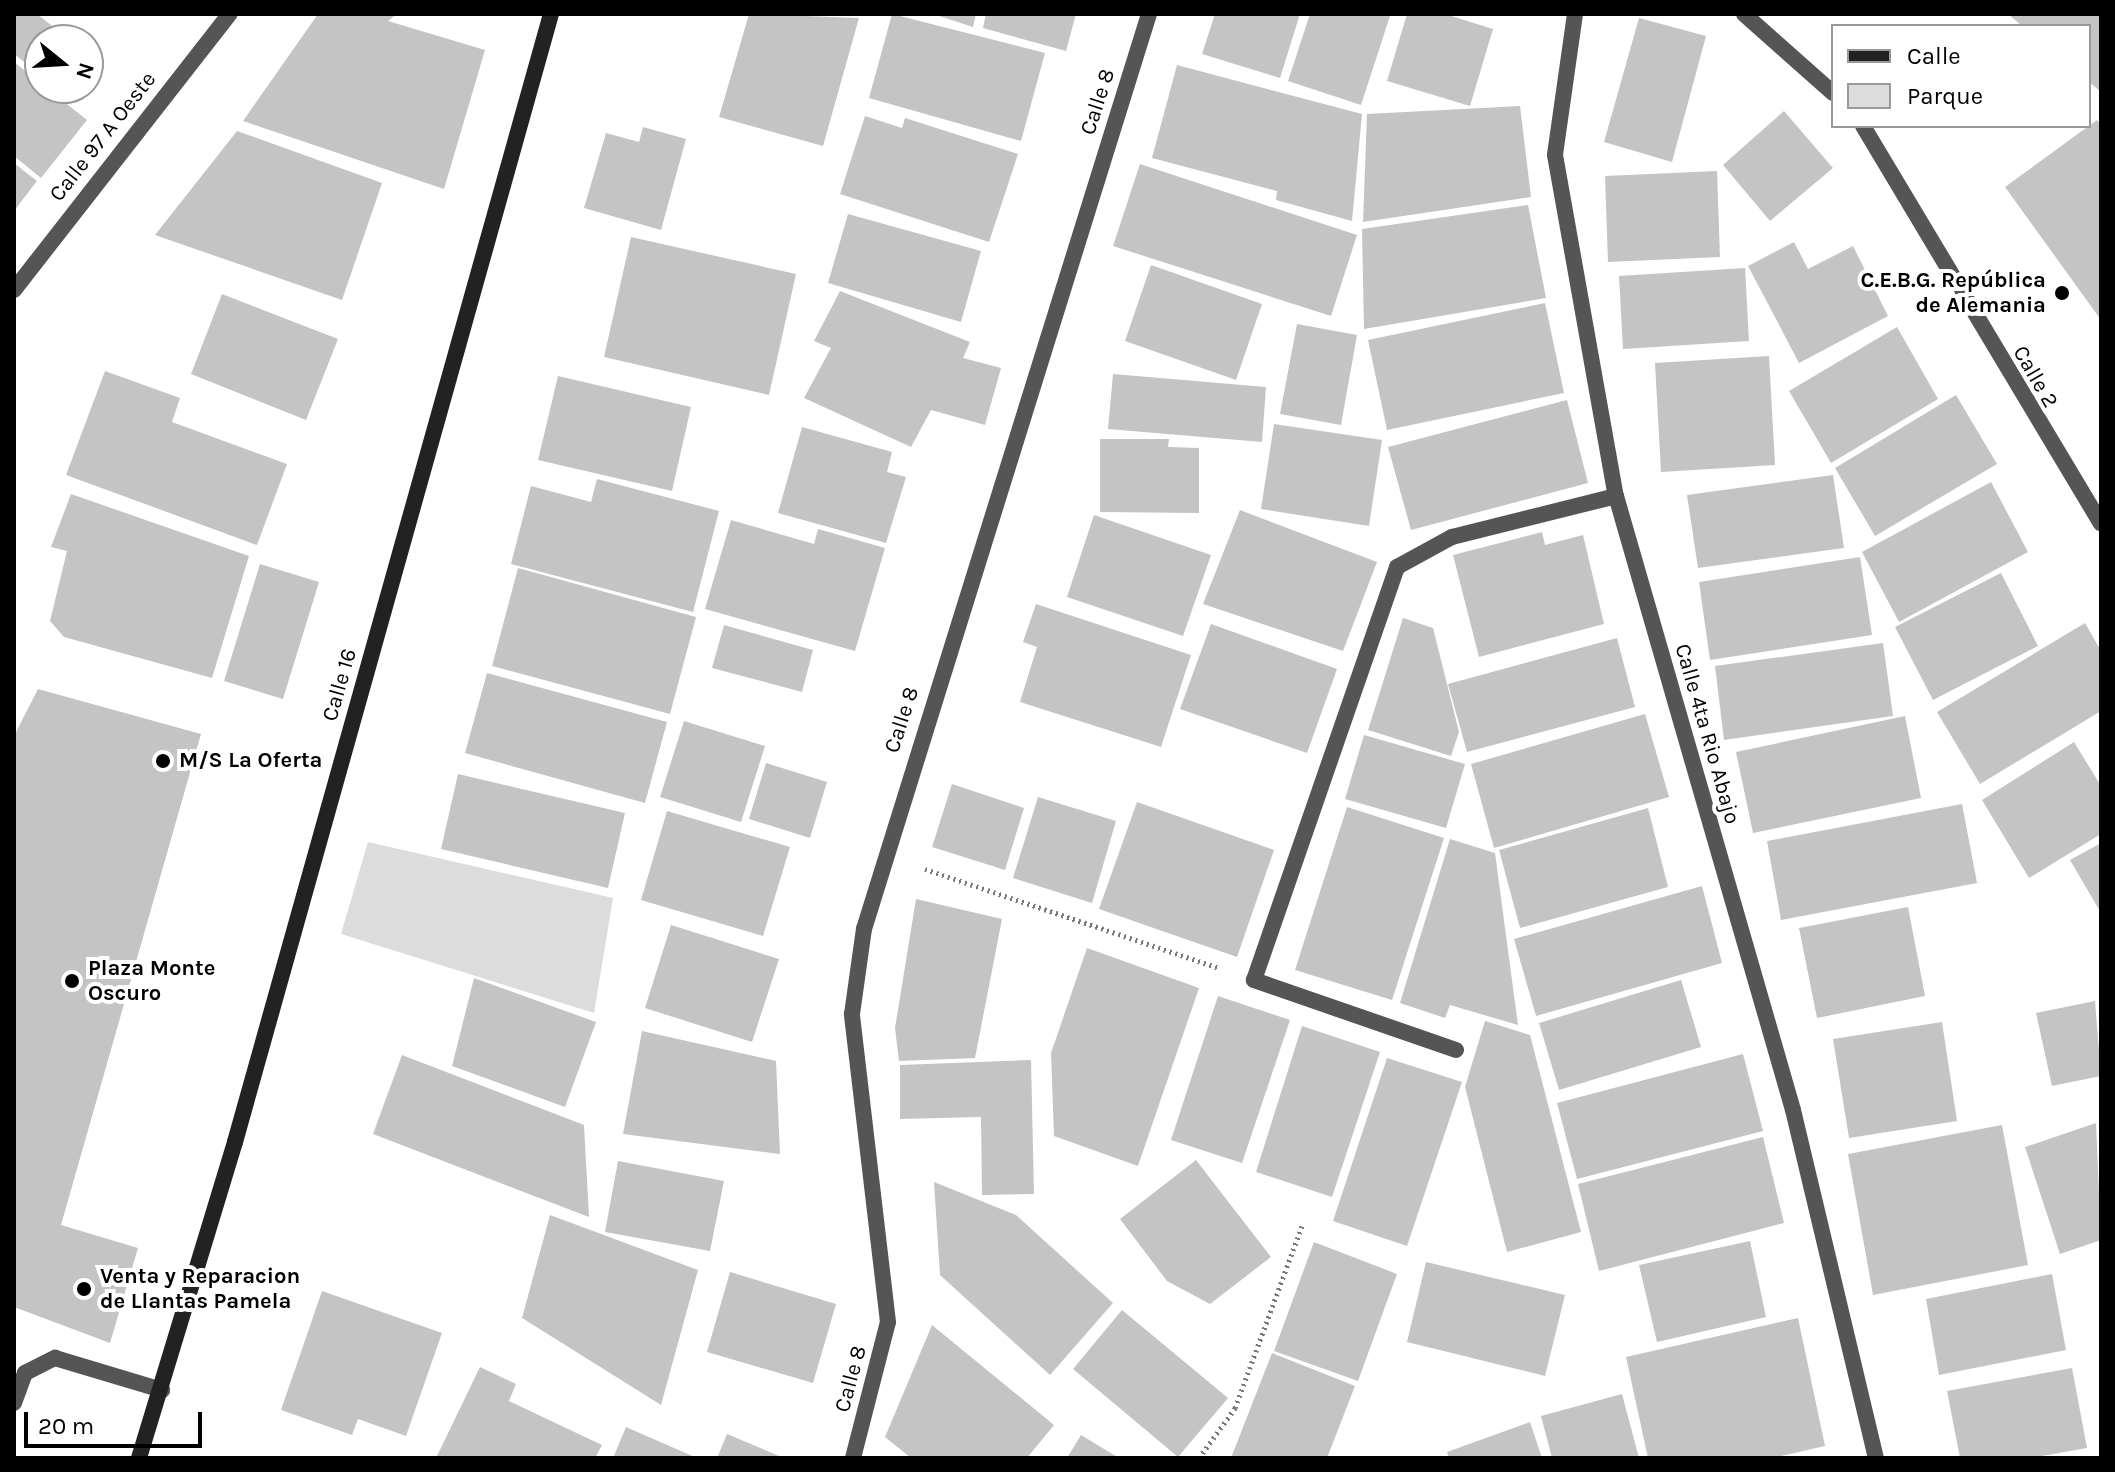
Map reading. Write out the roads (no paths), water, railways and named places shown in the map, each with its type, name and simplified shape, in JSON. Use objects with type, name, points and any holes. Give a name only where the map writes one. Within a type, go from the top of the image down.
[{"type":"main road","name":"Calle 16","points":[[139,1458],[162,1390],[551,14]]},
{"type":"street","name":"Calle 97 A Oeste","points":[[14,290],[230,14]]},
{"type":"street","name":"Calle 8","points":[[853,1458],[888,1322],[852,1014],[882,855],[1149,14]]},
{"type":"street","name":"Calle 4ta Rio Abajo","points":[[1575,14],[1555,155],[1616,496],[1793,1110],[1876,1458]]},
{"type":"street","points":[[1744,14],[1831,91]]},
{"type":"street","name":"Calle 2","points":[[1864,128],[2101,523]]},
{"type":"street","points":[[1456,1050],[1254,980],[1397,567],[1452,537],[1616,496]]},
{"type":"street","points":[[14,1403],[25,1373],[55,1358],[162,1390]]},
{"type":"place","name":"C.E.B.G. República de Alemania","points":[[2062,293]]},
{"type":"place","name":"M/S La Oferta","points":[[163,761]]},
{"type":"place","name":"Plaza Monte Oscuro","points":[[72,981]]},
{"type":"place","name":"Venta y Reparacion de Llantas Pamela","points":[[84,1289]]}]
